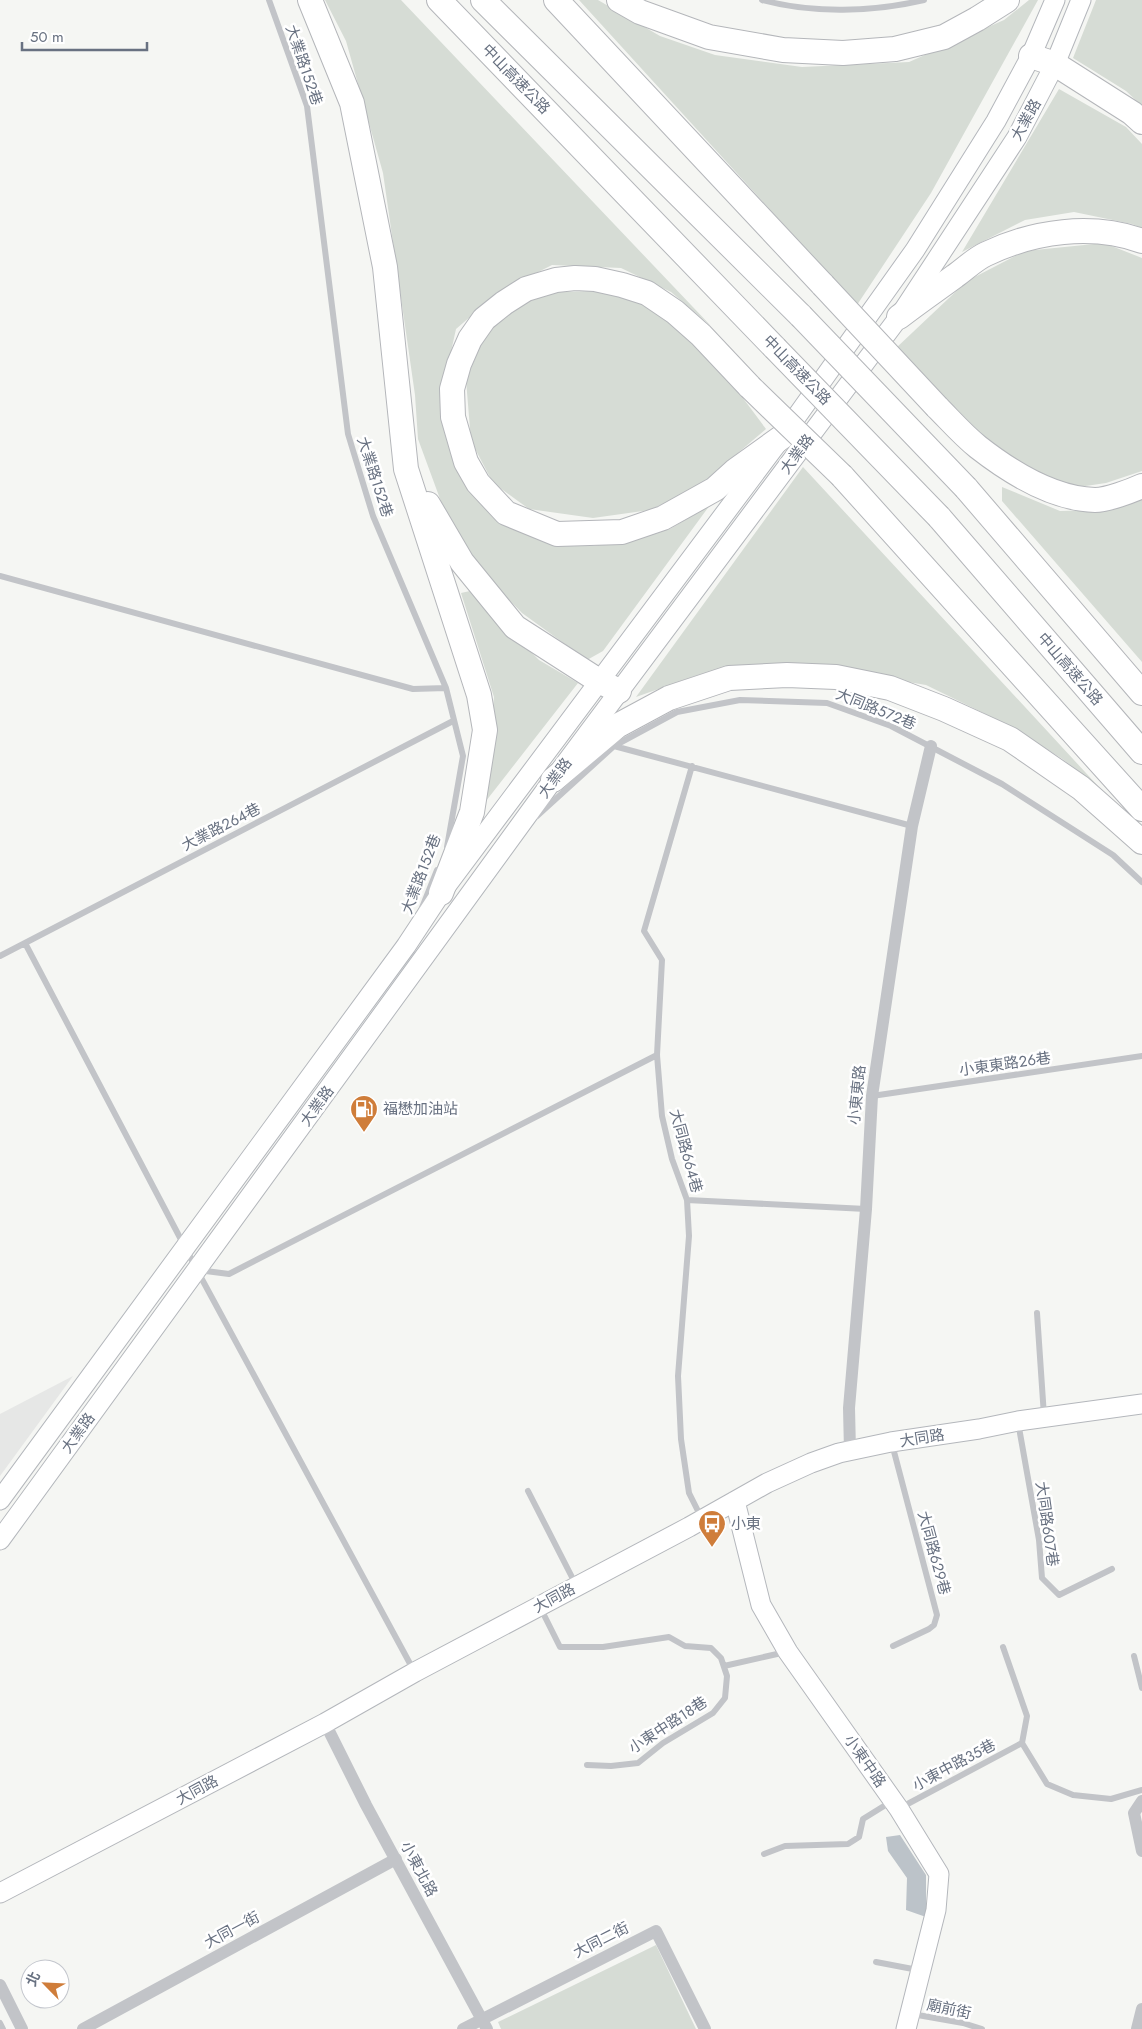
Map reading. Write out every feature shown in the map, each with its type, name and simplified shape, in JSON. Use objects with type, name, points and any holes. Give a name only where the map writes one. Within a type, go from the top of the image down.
[{"type":"highway","points":[[310,0],[352,103],[385,266],[406,468],[479,695],[485,730],[472,812],[441,893]]},
{"type":"highway","name":"中山高速公路","points":[[439,0],[939,518],[1142,752]]},
{"type":"highway","points":[[483,0],[802,316],[966,488],[1142,693]]},
{"type":"highway","points":[[556,0],[937,407],[977,446],[1019,475],[1064,495],[1096,500],[1142,486]]},
{"type":"highway","points":[[619,0],[640,12],[709,37],[783,50],[843,53],[895,49],[944,37],[978,19],[1006,0]]},
{"type":"highway","points":[[1031,56],[1055,64],[1132,113],[1142,122]]},
{"type":"highway","points":[[899,317],[984,254],[1017,241],[1059,233],[1093,230],[1124,235],[1142,241]]},
{"type":"highway","points":[[782,437],[736,470],[715,489],[663,518],[622,532],[557,534],[506,513],[478,483],[466,462],[453,417],[452,389],[458,364],[470,339],[484,319],[526,289],[556,280],[575,278],[595,279],[647,293],[675,312],[702,335],[750,387],[842,476],[1142,809]]},
{"type":"highway","points":[[406,468],[462,562],[516,627],[609,686]]},
{"type":"highway","points":[[554,780],[617,726],[668,698],[729,678],[787,675],[836,677],[890,688],[944,709],[1010,739],[1081,788],[1142,842]]},
{"type":"main road","name":"大業路","points":[[0,1540],[554,780],[609,686],[915,250],[996,121],[1031,56],[1055,0]]},
{"type":"main road","name":"大業路","points":[[0,1500],[406,946],[441,893],[609,686],[899,317],[1017,137],[1055,64],[1081,0]]},
{"type":"main road","points":[[78,1394],[96,1409]]},
{"type":"main road","name":"大同路","points":[[0,1893],[325,1723],[415,1672],[735,1501],[811,1463],[850,1451],[891,1442],[1044,1417],[1142,1404]]},
{"type":"main road","name":"小東中路","points":[[735,1501],[761,1606],[788,1652],[896,1804],[939,1874],[936,1910],[909,2022]]},
{"type":"street","name":"小東東路","points":[[850,1451],[849,1408],[866,1209],[872,1096],[912,826],[931,746]]},
{"type":"street","name":"小東北路","points":[[325,1723],[396,1860],[485,2024]]},
{"type":"street","points":[[1142,1801],[1134,1813],[1142,1851]]},
{"type":"street","name":"大同一街","points":[[83,2029],[396,1860]]},
{"type":"street","name":"大同二街","points":[[463,2029],[485,2024],[656,1931],[705,2029]]},
{"type":"street","points":[[0,1985],[22,2029]]},
{"type":"street","points":[[1137,2029],[1142,2009]]},
{"type":"lane","name":"大業路152巷","points":[[269,0],[307,106],[348,434],[373,516],[446,688],[463,756],[448,845],[444,854]]},
{"type":"lane","points":[[762,0],[775,4],[849,11],[924,0]]},
{"type":"lane","points":[[0,576],[413,689],[446,688]]},
{"type":"lane","name":"大同路572巷","points":[[513,837],[614,746],[677,712],[740,700],[827,703],[891,726],[1010,789],[1113,855],[1142,882]]},
{"type":"lane","name":"大業路264巷","points":[[0,956],[453,721]]},
{"type":"lane","points":[[614,746],[912,826]]},
{"type":"lane","name":"大同路664巷","points":[[692,766],[644,931],[662,960],[657,1055],[662,1116],[672,1159],[687,1200],[689,1236],[678,1385],[681,1438],[689,1493],[702,1520]]},
{"type":"lane","name":"大業路152巷","points":[[406,946],[440,864]]},
{"type":"lane","points":[[25,943],[197,1270],[415,1672]]},
{"type":"lane","points":[[197,1270],[229,1274],[657,1055]]},
{"type":"lane","name":"小東東路26巷","points":[[872,1096],[1142,1056]]},
{"type":"lane","points":[[687,1200],[866,1209]]},
{"type":"lane","points":[[1037,1313],[1044,1417]]},
{"type":"lane","name":"大同路607巷","points":[[1018,1421],[1039,1540],[1042,1578],[1059,1595],[1112,1569]]},
{"type":"lane","name":"大同路629巷","points":[[891,1442],[938,1615],[934,1626],[893,1646]]},
{"type":"lane","points":[[528,1491],[577,1586]]},
{"type":"lane","points":[[539,1606],[560,1647],[603,1647],[669,1637],[685,1646],[711,1648],[721,1658],[724,1666],[788,1652]]},
{"type":"lane","points":[[1003,1647],[1028,1716],[1022,1744],[1047,1784],[1073,1795],[1111,1799],[1142,1790]]},
{"type":"lane","points":[[1134,1656],[1142,1688]]},
{"type":"lane","name":"小東中路18巷","points":[[587,1765],[611,1766],[638,1763],[662,1743],[713,1713],[725,1698],[727,1676],[724,1666]]},
{"type":"lane","name":"小東中路35巷","points":[[764,1854],[785,1846],[848,1844],[859,1837],[863,1819],[1022,1744]]},
{"type":"lane","points":[[876,1962],[922,1971]]},
{"type":"lane","name":"廟前街","points":[[909,2022],[962,2023],[982,2029]]},
{"type":"shaded area","points":[[325,0],[401,0],[711,326],[671,292],[621,268],[552,265],[499,292],[456,329],[443,388],[453,451],[475,498],[538,540],[594,546],[670,529],[710,505],[603,651],[587,660],[522,613],[486,576],[450,526],[418,439],[415,395],[383,173],[346,41]]},
{"type":"shaded area","points":[[579,0],[598,0],[660,36],[715,55],[802,67],[909,62],[1004,20],[1029,0],[1038,0],[931,193],[857,305]]},
{"type":"shaded area","points":[[1096,0],[1142,0],[1142,106],[1126,91],[1073,58]]},
{"type":"shaded area","points":[[1059,89],[1126,127],[1142,144],[1142,228],[1132,224],[1074,212],[1025,220],[962,252]]},
{"type":"shaded area","points":[[1104,243],[1142,258],[1142,471],[1106,483],[1072,488],[993,451],[895,349],[967,281],[1025,251]]},
{"type":"shaded area","points":[[593,291],[648,303],[719,366],[766,429],[698,487],[650,510],[593,518],[529,509],[493,483],[471,441],[466,380],[488,328],[533,293]]},
{"type":"shaded area","points":[[803,467],[1098,786],[1061,758],[1008,725],[926,685],[824,668],[727,667],[636,697]]},
{"type":"shaded area","points":[[1002,487],[1060,511],[1100,510],[1142,496],[1142,662],[1002,501]]},
{"type":"shaded area","points":[[470,591],[539,660],[578,683],[486,801],[494,697],[461,593]]},
{"type":"shaded area","points":[[73,1376],[0,1476],[0,1414]]},
{"type":"shaded area","points":[[900,1835],[926,1875],[926,1917],[906,1910],[907,1878],[888,1851],[886,1837]]},
{"type":"shaded area","points":[[656,1945],[696,2029],[501,2029],[498,2022]]},
{"type":"place","name":"福懋加油站","points":[[364,1133]]},
{"type":"place","name":"小東","points":[[712,1548]]}]
